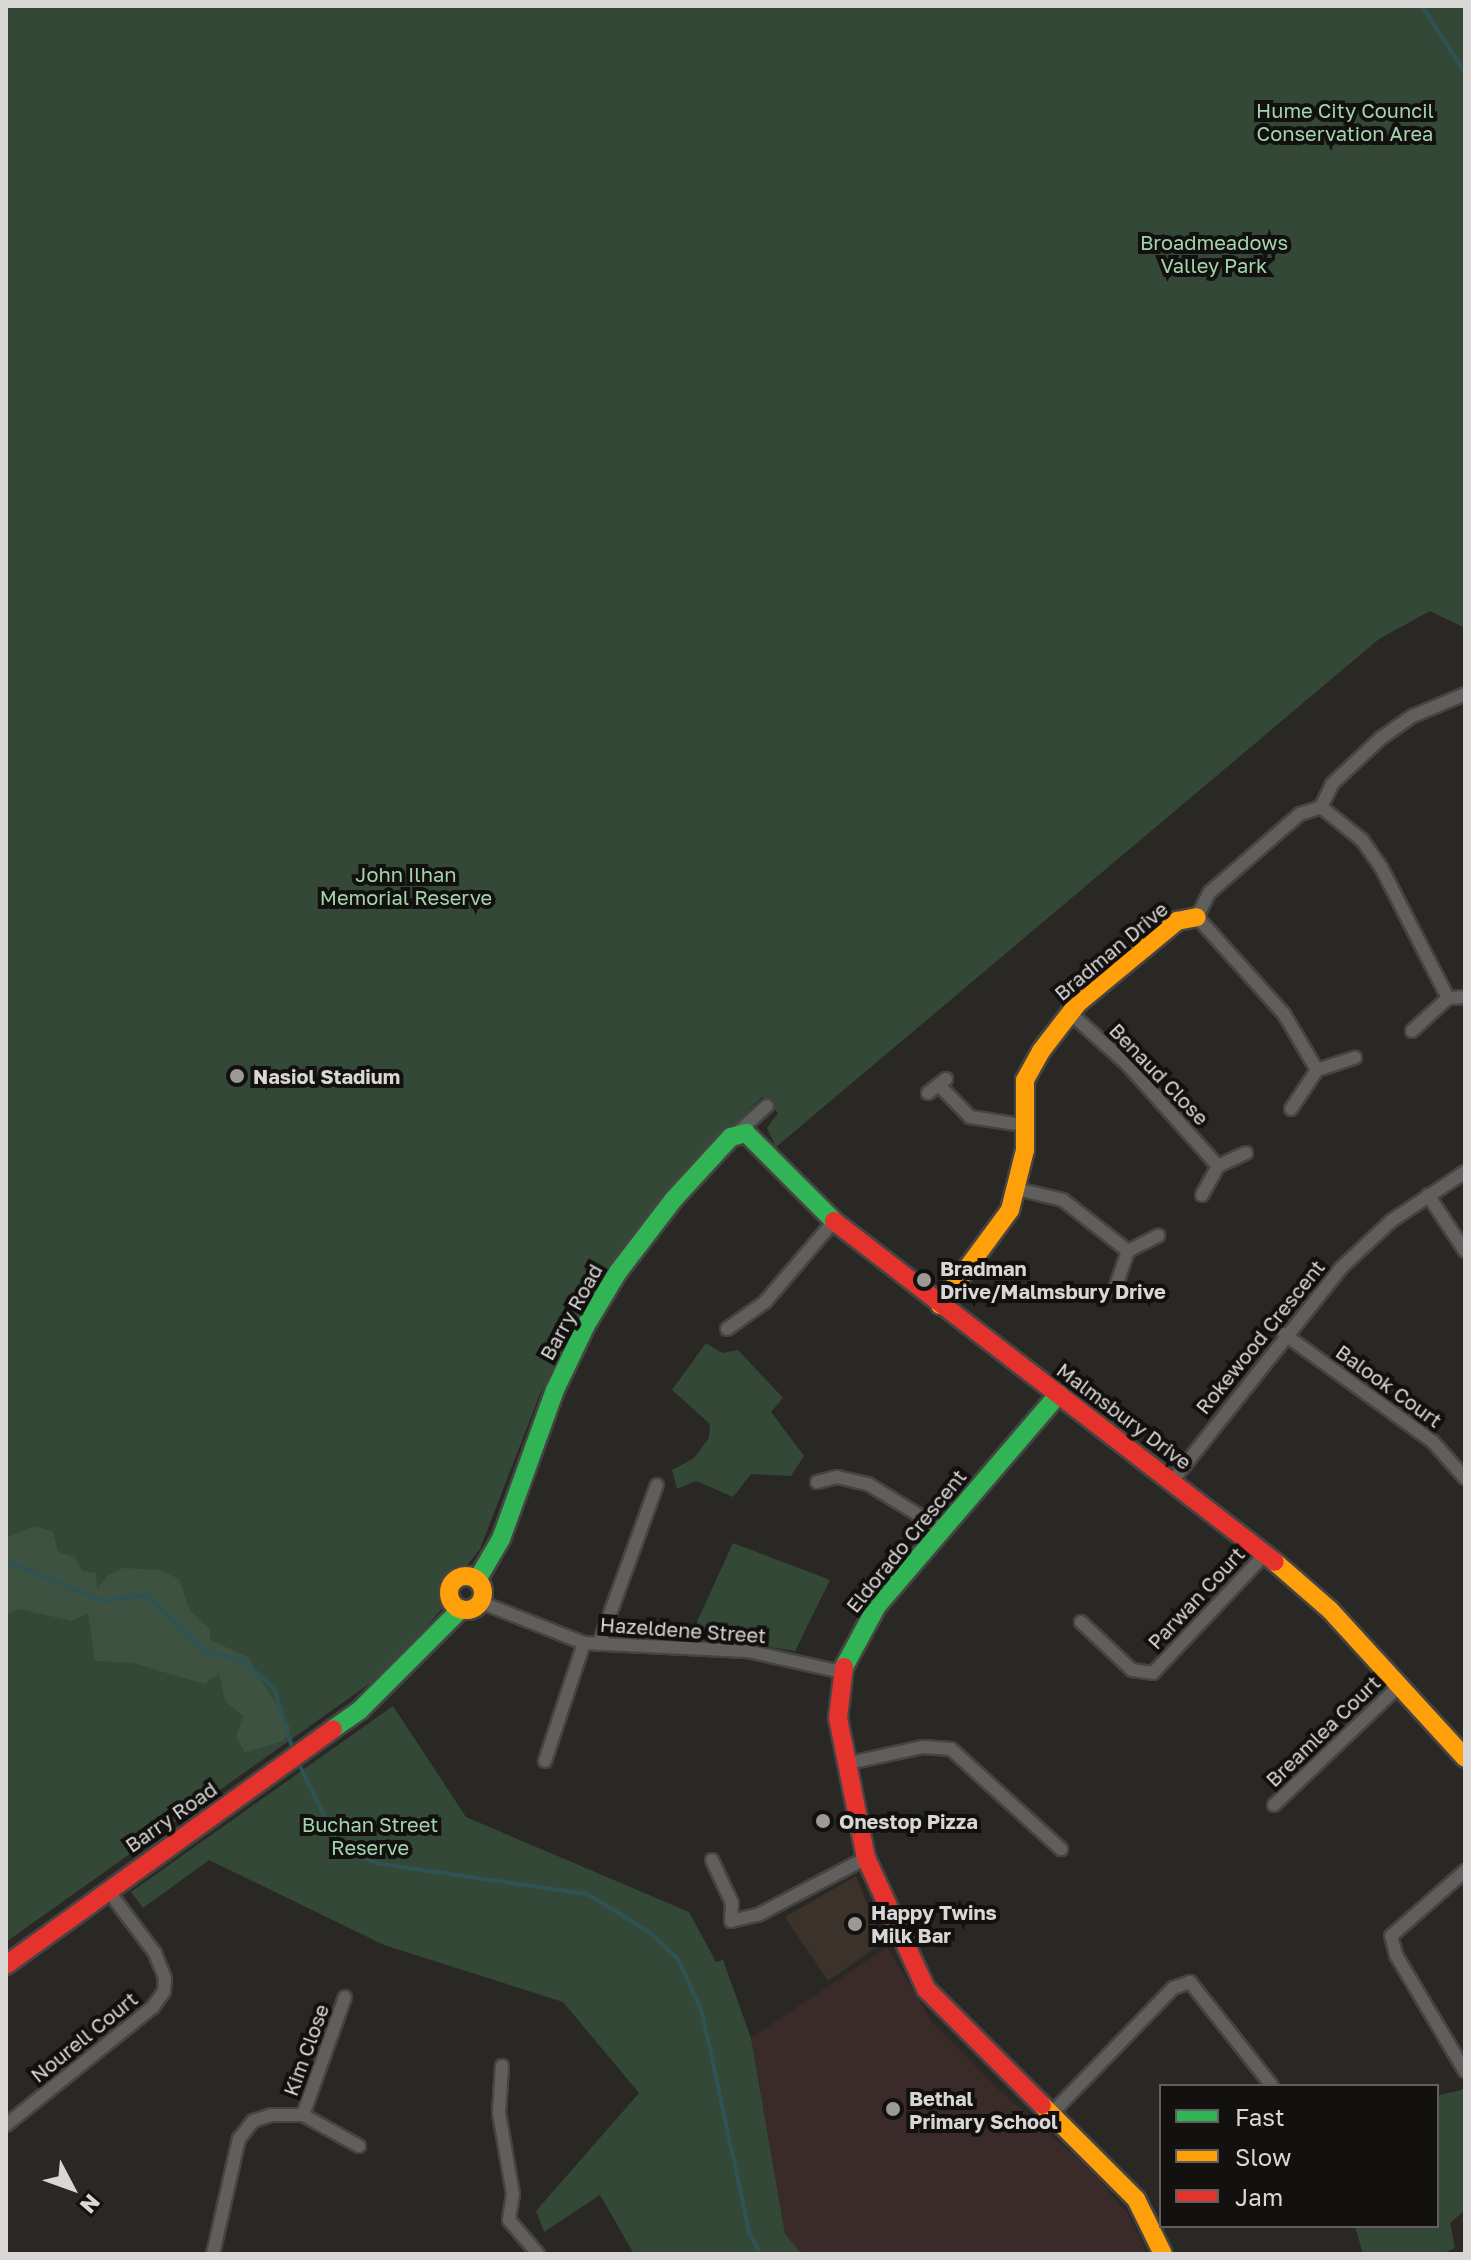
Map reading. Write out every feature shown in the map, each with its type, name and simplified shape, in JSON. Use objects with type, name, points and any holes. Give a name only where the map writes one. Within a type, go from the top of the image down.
[{"type":"street","name":"Bradman Drive","points":[[940,1305],[993,1236],[1017,1189],[1025,1150],[1023,1125],[1027,1073],[1069,1012],[1177,921],[1197,917],[1210,892],[1300,814],[1321,807],[1332,784],[1381,738],[1413,716],[1465,694]]},
{"type":"street","points":[[1321,807],[1362,840],[1381,867],[1448,998]]},
{"type":"street","points":[[1197,917],[1284,1014],[1317,1070]]},
{"type":"street","points":[[1412,1031],[1448,998],[1465,997]]},
{"type":"street","name":"Benaud Close","points":[[1069,1012],[1127,1064],[1218,1166]]},
{"type":"street","points":[[1291,1109],[1317,1070],[1355,1058]]},
{"type":"street","points":[[928,1093],[943,1082],[970,1117],[1023,1125]]},
{"type":"street","name":"Barry Road","points":[[477,1580],[501,1539],[555,1390],[586,1325],[618,1272],[673,1200],[767,1106]]},
{"type":"street","name":"Malmsbury Drive","points":[[738,1132],[756,1138],[834,1221],[1265,1554],[1330,1610],[1465,1758]]},
{"type":"street","points":[[1202,1195],[1218,1166],[1246,1153]]},
{"type":"street","name":"Rokewood Crescent","points":[[1173,1480],[1284,1334],[1341,1268],[1391,1221],[1465,1172]]},
{"type":"street","points":[[1017,1189],[1063,1200],[1128,1251]]},
{"type":"street","points":[[1428,1195],[1465,1251]]},
{"type":"street","points":[[727,1329],[765,1302],[834,1221]]},
{"type":"street","points":[[1115,1289],[1128,1251],[1158,1236]]},
{"type":"street","name":"Balook Court","points":[[1284,1334],[1433,1442],[1465,1478]]},
{"type":"street","name":"Eldorado Crescent","points":[[1059,1394],[940,1528],[877,1606],[842,1672],[838,1718],[866,1858],[926,1989],[1136,2199],[1163,2254]]},
{"type":"street","points":[[817,1482],[837,1477],[868,1484],[940,1528]]},
{"type":"street","points":[[599,1644],[657,1485]]},
{"type":"street","name":"Parwan Court","points":[[1081,1622],[1132,1670],[1153,1673],[1265,1554]]},
{"type":"street","points":[[462,1576],[477,1580],[480,1602],[461,1609],[450,1597],[453,1582],[462,1576]]},
{"type":"street","name":"Hazeldene Street","points":[[480,1602],[584,1643],[747,1651],[842,1672]]},
{"type":"street","name":"Barry Road","points":[[6,1965],[86,1904],[314,1744],[393,1681],[461,1609]]},
{"type":"street","points":[[545,1761],[584,1643]]},
{"type":"street","name":"Breamlea Court","points":[[1274,1805],[1399,1686]]},
{"type":"street","points":[[845,1764],[923,1747],[951,1749],[1061,1849]]},
{"type":"street","points":[[712,1860],[732,1903],[731,1921],[758,1915],[866,1858]]},
{"type":"street","points":[[1465,1871],[1391,1936],[1396,1955],[1465,2071]]},
{"type":"street","name":"Nourell Court","points":[[6,2125],[153,2007],[164,1991],[165,1978],[155,1953],[107,1889]]},
{"type":"street","name":"Barry Road","points":[[6,1952],[86,1904]]},
{"type":"street","points":[[1051,2114],[1173,1988],[1190,1982],[1270,2084]]},
{"type":"street","name":"Kim Close","points":[[303,2115],[345,1997]]},
{"type":"street","points":[[502,2066],[499,2113],[513,2194],[509,2220],[538,2254]]},
{"type":"street","points":[[213,2254],[239,2139],[253,2121],[289,2113],[303,2115],[359,2146]]},
{"type":"shaded area","points":[[856,1876],[883,1943],[828,1981],[785,1917]]},
{"type":"shaded area","name":"Bethal Primary School","points":[[887,1947],[931,2021],[999,2090],[1092,2171],[1130,2217],[1147,2254],[802,2254],[785,2234],[751,2038]]},
{"type":"green space","name":"John Ilhan Memorial Reserve","points":[[6,6],[1465,6],[1465,628],[1430,611],[1379,639],[776,1147],[767,1128],[778,1113],[762,1097],[664,1195],[578,1318],[540,1394],[480,1549],[465,1568],[449,1577],[445,1605],[390,1669],[6,1942]]},
{"type":"green space","points":[[706,1343],[722,1353],[738,1350],[783,1398],[771,1412],[804,1456],[791,1476],[751,1474],[733,1497],[696,1481],[677,1489],[672,1470],[694,1458],[709,1438],[710,1424],[672,1390]]},
{"type":"green space","points":[[35,1526],[53,1532],[58,1552],[75,1557],[82,1571],[96,1573],[97,1589],[108,1575],[123,1568],[159,1570],[179,1579],[190,1611],[210,1629],[210,1640],[248,1657],[290,1728],[283,1741],[245,1752],[236,1737],[243,1716],[225,1701],[219,1674],[204,1684],[133,1663],[95,1661],[88,1613],[72,1621],[19,1609],[6,1614],[6,1537]]},
{"type":"green space","points":[[733,1543],[830,1580],[795,1651],[691,1635]]},
{"type":"green space","name":"Buchan Street Reserve","points":[[393,1706],[466,1817],[689,1912],[716,1962],[723,1960],[751,2038],[785,2234],[802,2254],[634,2254],[600,2195],[544,2232],[536,2211],[639,2093],[563,2002],[384,1945],[209,1860],[143,1908],[131,1892]]},
{"type":"green space","points":[[1465,2089],[1465,2210],[1450,2223],[1455,2248],[1442,2254],[1363,2254],[1356,2228],[1439,2228],[1439,2096]]},
{"type":"waterway","points":[[1422,6],[1465,73]]},
{"type":"waterway","points":[[6,1561],[103,1601],[146,1595],[205,1651],[245,1662],[274,1688],[293,1750]]},
{"type":"waterway","points":[[298,1762],[341,1851],[381,1864],[587,1894],[648,1931],[678,1959],[702,2012],[750,2235],[761,2254]]},
{"type":"traffic: fast","points":[[477,1580],[501,1539],[555,1390],[586,1325],[618,1272],[673,1200],[731,1137],[746,1133],[834,1221]]},
{"type":"traffic: fast","points":[[844,1667],[877,1606],[1059,1394]]},
{"type":"traffic: fast","points":[[333,1729],[360,1710],[461,1609]]},
{"type":"traffic: slow","points":[[940,1305],[1010,1210],[1025,1150],[1025,1080],[1041,1051],[1078,1003],[1177,921],[1197,917]]},
{"type":"traffic: slow","points":[[1275,1562],[1330,1610],[1465,1758]]},
{"type":"traffic: slow","points":[[466,1576],[478,1581],[483,1593],[478,1605],[466,1610],[454,1605],[449,1593],[454,1581],[466,1576]]},
{"type":"traffic: slow","points":[[1042,2105],[1136,2199],[1163,2254]]},
{"type":"traffic: jam","points":[[834,1221],[1275,1562]]},
{"type":"traffic: jam","points":[[844,1667],[838,1718],[866,1858],[926,1989],[1042,2105]]},
{"type":"traffic: jam","points":[[6,1965],[333,1729]]},
{"type":"place","name":"Nasiol Stadium","points":[[237,1076]]},
{"type":"place","name":"Bradman Drive/Malmsbury Drive","points":[[924,1280]]},
{"type":"place","name":"Onestop Pizza","points":[[823,1821]]},
{"type":"place","name":"Happy Twins Milk Bar","points":[[855,1924]]},
{"type":"place","name":"Bethal Primary School","points":[[893,2109]]},
{"type":"park label","name":"Hume City Council Conservation Area","points":[[1345,122]]},
{"type":"park label","name":"Broadmeadows Valley Park","points":[[1214,254]]}]
